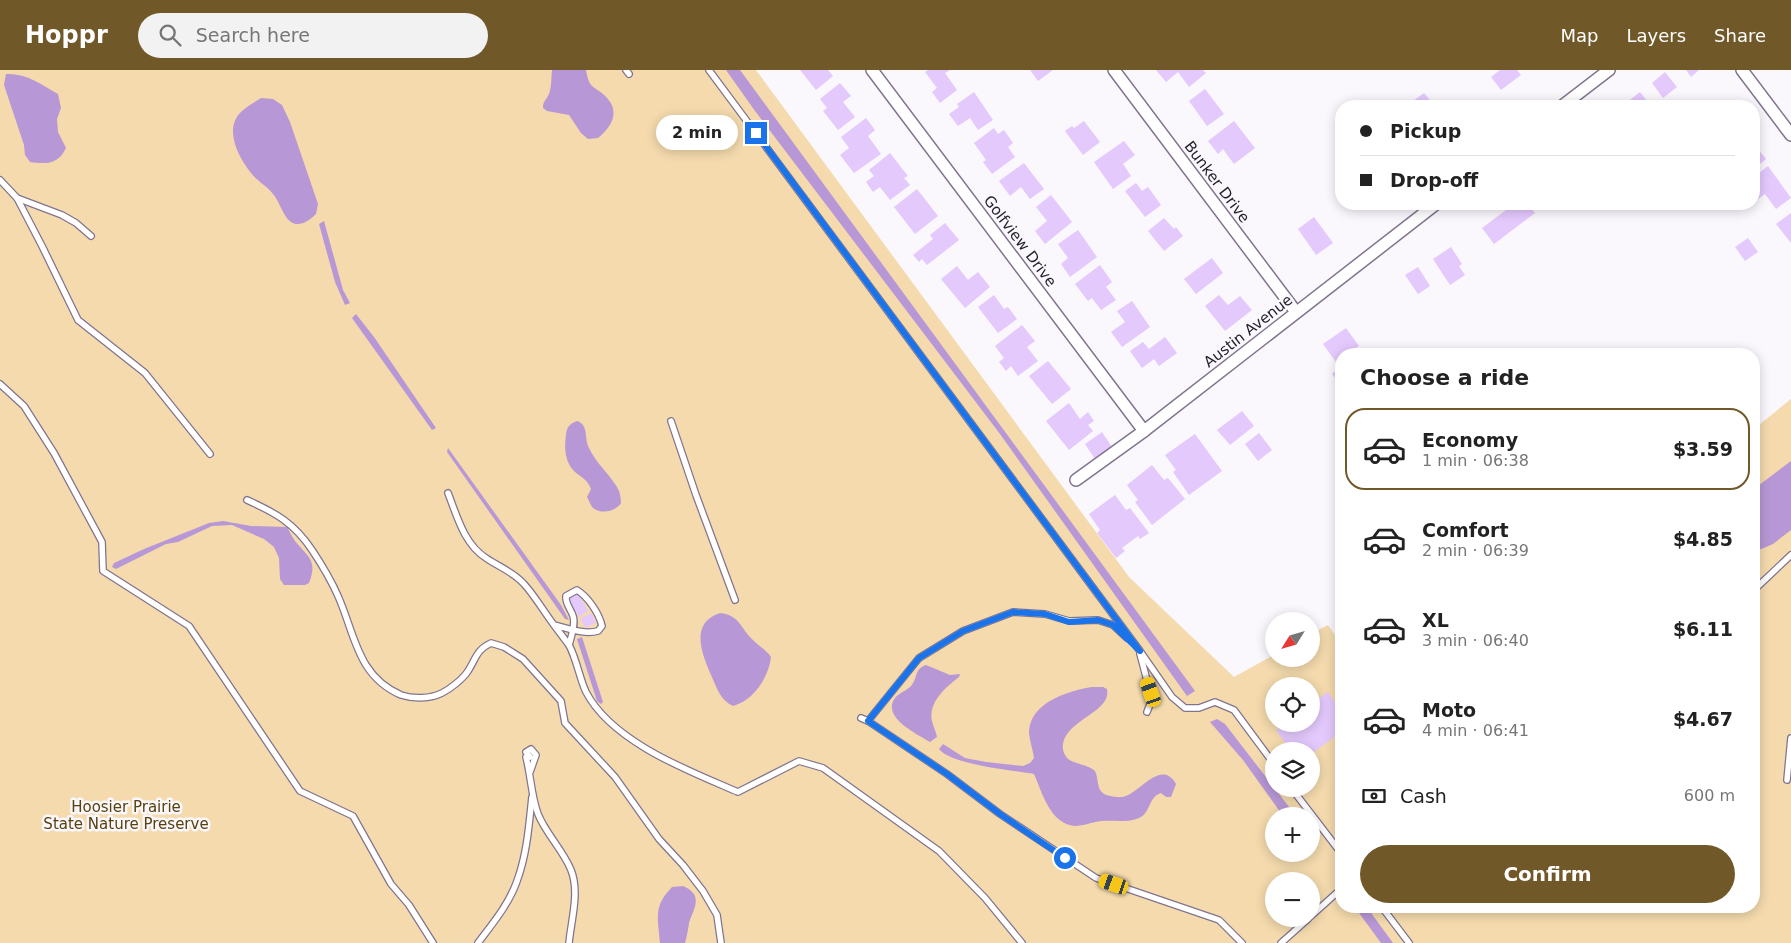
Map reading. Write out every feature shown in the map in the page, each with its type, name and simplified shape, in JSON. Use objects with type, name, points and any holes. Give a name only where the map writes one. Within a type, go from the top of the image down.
[{"type":"street","name":"Golfview Drive","points":[[872,70],[1144,431]]},
{"type":"street","name":"Bunker Drive","points":[[1114,70],[1296,312]]},
{"type":"street","points":[[1570,100],[1609,70]]},
{"type":"street","points":[[1742,70],[1791,135]]},
{"type":"street","name":"Austin Avenue","points":[[1076,480],[1144,431],[1428,210]]},
{"type":"lane","points":[[710,70],[1140,651],[1172,697],[1185,708],[1199,708],[1215,702],[1234,710],[1265,752]]},
{"type":"lane","points":[[0,180],[17,198],[78,320],[145,373],[210,454]]},
{"type":"lane","points":[[17,198],[62,215],[76,223],[91,236]]},
{"type":"lane","points":[[0,384],[24,406],[54,453],[102,542],[103,571],[189,626],[300,791],[353,816],[391,884],[409,905],[433,943]]},
{"type":"lane","points":[[671,421],[735,600]]},
{"type":"lane","points":[[448,493],[464,534],[473,547],[484,557],[511,572],[524,584],[569,645],[586,691],[596,706],[616,726],[658,756],[738,792],[799,761],[823,768],[939,851],[985,898],[1022,943]]},
{"type":"lane","points":[[247,500],[287,520],[307,543],[338,597],[356,647],[366,666],[378,680],[394,692],[408,697],[422,698],[441,694],[468,672],[472,661],[482,647],[491,643],[504,647],[523,659],[561,701],[564,723],[615,776],[659,839],[703,890],[718,914],[721,943]]},
{"type":"lane","points":[[1760,584],[1791,555]]},
{"type":"lane","points":[[554,625],[572,629],[593,633],[598,631],[602,626],[600,620],[584,594],[577,590],[566,596],[566,601],[574,618],[572,629],[569,645]]},
{"type":"lane","points":[[868,721],[919,658],[963,631],[1013,612],[1045,614],[1069,622],[1098,620],[1113,625],[1140,651],[1152,699],[1147,712]]},
{"type":"lane","points":[[861,718],[947,774],[1000,814],[1096,878],[1219,920],[1242,943]]},
{"type":"lane","points":[[1787,780],[1791,738]]},
{"type":"lane","points":[[478,943],[503,909],[517,882],[526,849],[532,794],[530,772]]},
{"type":"lane","points":[[532,794],[539,816],[571,870],[575,887],[569,943]]},
{"type":"lane","points":[[1298,797],[1335,846]]},
{"type":"lane","points":[[1320,908],[1335,894]]},
{"type":"lane","points":[[1386,913],[1409,943]]},
{"type":"lane","points":[[1281,943],[1299,927]]},
{"type":"green space","name":"Hoosier Prairie State Nature Preserve","points":[[0,70],[756,70],[1129,577],[1234,677],[1265,660],[1265,668],[1320,668],[1320,629],[1328,625],[1335,635],[1335,913],[1760,913],[1760,424],[1791,399],[1791,943],[0,943]]},
{"type":"shaded area","points":[[552,70],[586,70],[591,85],[609,101],[614,112],[613,118],[608,128],[598,138],[588,139],[581,133],[569,115],[547,111],[543,108],[550,90]]},
{"type":"shaded area","points":[[726,70],[740,70],[1195,691],[1187,696],[1000,434]]},
{"type":"shaded area","points":[[6,74],[27,77],[58,94],[61,108],[57,119],[58,132],[66,148],[59,158],[51,162],[41,163],[30,162],[25,155],[24,145],[4,85]]},
{"type":"shaded area","points":[[261,98],[273,99],[282,105],[290,122],[318,204],[316,214],[301,224],[292,223],[288,220],[273,194],[253,176],[241,159],[234,142],[233,134],[236,118],[244,109]]},
{"type":"shaded area","points":[[324,221],[343,290],[350,303],[345,305],[335,282],[319,224]]},
{"type":"shaded area","points":[[356,314],[374,337],[436,428],[432,430],[352,318]]},
{"type":"shaded area","points":[[577,421],[585,429],[592,454],[619,491],[621,503],[612,510],[604,512],[593,508],[587,497],[591,489],[590,486],[575,472],[567,460],[565,445],[567,430],[570,425]]},
{"type":"shaded area","points":[[448,448],[561,605],[569,620],[565,619],[447,452]]},
{"type":"shaded area","points":[[1791,461],[1791,530],[1773,544],[1760,549],[1760,484]]},
{"type":"shaded area","points":[[223,521],[251,526],[287,527],[295,541],[308,555],[312,564],[312,575],[309,583],[305,585],[284,585],[280,579],[279,558],[274,547],[264,539],[232,525],[212,526],[178,542],[166,544],[116,569],[112,567],[114,563],[144,549],[209,523]]},
{"type":"shaded area","points":[[720,613],[727,614],[736,619],[755,642],[771,657],[764,680],[759,687],[748,699],[733,706],[719,693],[702,649],[701,631],[704,624],[710,618]]},
{"type":"shaded area","points":[[582,637],[603,702],[601,704],[597,701],[577,639]]},
{"type":"shaded area","points":[[926,665],[950,675],[960,674],[935,701],[931,714],[937,737],[930,742],[902,724],[896,718],[892,705],[895,698],[911,686],[918,671]]},
{"type":"shaded area","points":[[1092,687],[1107,689],[1107,697],[1103,704],[1072,728],[1066,735],[1063,748],[1067,758],[1095,771],[1100,790],[1110,796],[1126,796],[1158,775],[1170,777],[1176,784],[1171,797],[1166,797],[1161,793],[1157,795],[1151,801],[1146,813],[1135,820],[1101,821],[1078,826],[1066,824],[1059,820],[1048,806],[1034,774],[969,763],[946,755],[939,749],[943,744],[965,758],[1023,766],[1030,763],[1034,758],[1029,731],[1031,721],[1036,712],[1043,705],[1062,695]]},
{"type":"shaded area","points":[[1217,719],[1225,724],[1265,776],[1265,791],[1243,760],[1210,722]]},
{"type":"shaded area","points":[[1269,797],[1281,797],[1289,807],[1277,807]]},
{"type":"shaded area","points":[[683,886],[694,893],[696,902],[685,943],[660,943],[659,907],[672,887]]},
{"type":"shaded area","points":[[1359,913],[1371,913],[1393,943],[1381,943]]},
{"type":"building","points":[[800,70],[828,70],[833,76],[816,90]]},
{"type":"building","points":[[928,70],[950,70],[945,73],[957,90],[940,103],[932,92],[937,88],[925,72]]},
{"type":"building","points":[[1030,70],[1053,70],[1038,81]]},
{"type":"building","points":[[1156,70],[1203,70],[1206,73],[1189,87],[1178,72],[1166,82]]},
{"type":"building","points":[[1500,70],[1517,70],[1521,75],[1501,90],[1491,77]]},
{"type":"building","points":[[1686,70],[1699,70],[1691,77]]},
{"type":"building","points":[[1665,72],[1677,87],[1663,98],[1652,83]]},
{"type":"building","points":[[840,83],[851,96],[843,102],[855,117],[838,130],[823,111],[827,108],[820,99]]},
{"type":"building","points":[[1205,89],[1224,114],[1207,126],[1189,101]]},
{"type":"building","points":[[974,92],[993,120],[978,130],[970,118],[958,126],[949,114],[959,107],[957,104]]},
{"type":"building","points":[[1640,92],[1646,100],[1630,100]]},
{"type":"building","points":[[1424,93],[1430,100],[1414,100]]},
{"type":"building","points":[[866,118],[875,130],[868,136],[881,154],[854,173],[840,155],[849,148],[841,137]]},
{"type":"building","points":[[1084,121],[1100,142],[1083,155],[1065,131],[1072,126],[1074,128]]},
{"type":"building","points":[[1234,121],[1255,148],[1234,164],[1223,149],[1218,154],[1208,141]]},
{"type":"building","points":[[994,128],[998,134],[1004,130],[1013,143],[1008,147],[1015,157],[992,174],[983,162],[986,160],[974,143]]},
{"type":"building","points":[[1124,141],[1135,155],[1123,164],[1131,176],[1113,189],[1094,162]]},
{"type":"building","points":[[1760,152],[1766,159],[1760,164]]},
{"type":"building","points":[[890,153],[908,176],[904,178],[910,185],[890,200],[880,187],[873,192],[866,182],[874,176],[869,170]]},
{"type":"building","points":[[1024,163],[1044,189],[1030,199],[1021,187],[1010,196],[999,181]]},
{"type":"building","points":[[1768,166],[1791,198],[1776,209],[1765,194],[1760,198],[1760,172]]},
{"type":"building","points":[[1136,183],[1142,191],[1148,187],[1161,205],[1145,217],[1125,191]]},
{"type":"building","points":[[917,189],[938,216],[915,234],[894,207]]},
{"type":"building","points":[[1051,195],[1072,222],[1045,244],[1035,231],[1047,221],[1036,207]]},
{"type":"building","points":[[1506,210],[1533,210],[1535,213],[1494,244],[1482,228]]},
{"type":"building","points":[[1791,213],[1791,243],[1776,224]]},
{"type":"building","points":[[1314,217],[1333,243],[1316,255],[1298,229]]},
{"type":"building","points":[[1164,218],[1174,229],[1176,227],[1183,236],[1164,251],[1148,231]]},
{"type":"building","points":[[945,223],[959,240],[927,265],[922,259],[919,262],[913,255],[933,239],[930,235]]},
{"type":"building","points":[[1078,230],[1097,257],[1070,277],[1061,264],[1068,258],[1058,244]]},
{"type":"building","points":[[1748,238],[1758,252],[1745,261],[1735,247]]},
{"type":"building","points":[[1451,247],[1462,264],[1459,266],[1465,275],[1450,285],[1433,259]]},
{"type":"building","points":[[1212,258],[1223,273],[1196,294],[1184,279]]},
{"type":"building","points":[[1100,265],[1112,282],[1106,287],[1116,300],[1101,310],[1092,298],[1088,301],[1075,284]]},
{"type":"building","points":[[957,266],[968,280],[978,272],[990,287],[965,308],[941,279]]},
{"type":"building","points":[[1418,267],[1430,286],[1418,294],[1405,275]]},
{"type":"building","points":[[994,295],[1004,309],[1008,307],[1017,319],[998,333],[978,307]]},
{"type":"building","points":[[1219,295],[1228,305],[1240,296],[1252,310],[1225,331],[1205,306]]},
{"type":"building","points":[[1132,301],[1150,327],[1122,347],[1111,332],[1125,322],[1117,311]]},
{"type":"building","points":[[1022,325],[1035,341],[1027,347],[1038,361],[1018,376],[1011,366],[1006,371],[999,362],[1004,358],[995,346]]},
{"type":"building","points":[[1346,328],[1359,346],[1356,348],[1335,348],[1335,361],[1323,344]]},
{"type":"building","points":[[1165,337],[1177,353],[1159,366],[1154,359],[1142,368],[1130,351],[1143,342],[1149,349]]},
{"type":"building","points":[[1048,361],[1071,389],[1052,404],[1029,376]]},
{"type":"building","points":[[1069,403],[1080,419],[1088,412],[1094,421],[1088,425],[1093,431],[1069,450],[1046,421]]},
{"type":"building","points":[[1242,411],[1254,426],[1230,445],[1217,430]]},
{"type":"building","points":[[1102,432],[1112,447],[1095,459],[1085,444]]},
{"type":"building","points":[[1259,433],[1272,450],[1258,461],[1245,444]]},
{"type":"building","points":[[1195,434],[1222,471],[1189,495],[1173,472],[1176,470],[1165,455]]},
{"type":"building","points":[[1152,465],[1164,480],[1168,478],[1185,499],[1152,525],[1135,502],[1138,500],[1127,485]]},
{"type":"building","points":[[1115,495],[1126,510],[1130,508],[1149,533],[1140,539],[1138,536],[1122,548],[1125,551],[1116,558],[1097,533],[1100,530],[1089,514]]},
{"type":"building","points":[[578,593],[588,611],[579,617],[568,599]]},
{"type":"building","points":[[591,613],[596,622],[586,628],[580,619]]},
{"type":"building","points":[[1328,692],[1335,703],[1335,736],[1320,747],[1320,742],[1285,742],[1277,732],[1320,732],[1320,698]]},
{"type":"route","points":[[756,133],[1140,651],[1113,625],[1098,620],[1069,622],[1045,614],[1013,612],[963,631],[919,658],[868,721],[947,774],[1000,814],[1065,858]]}]
